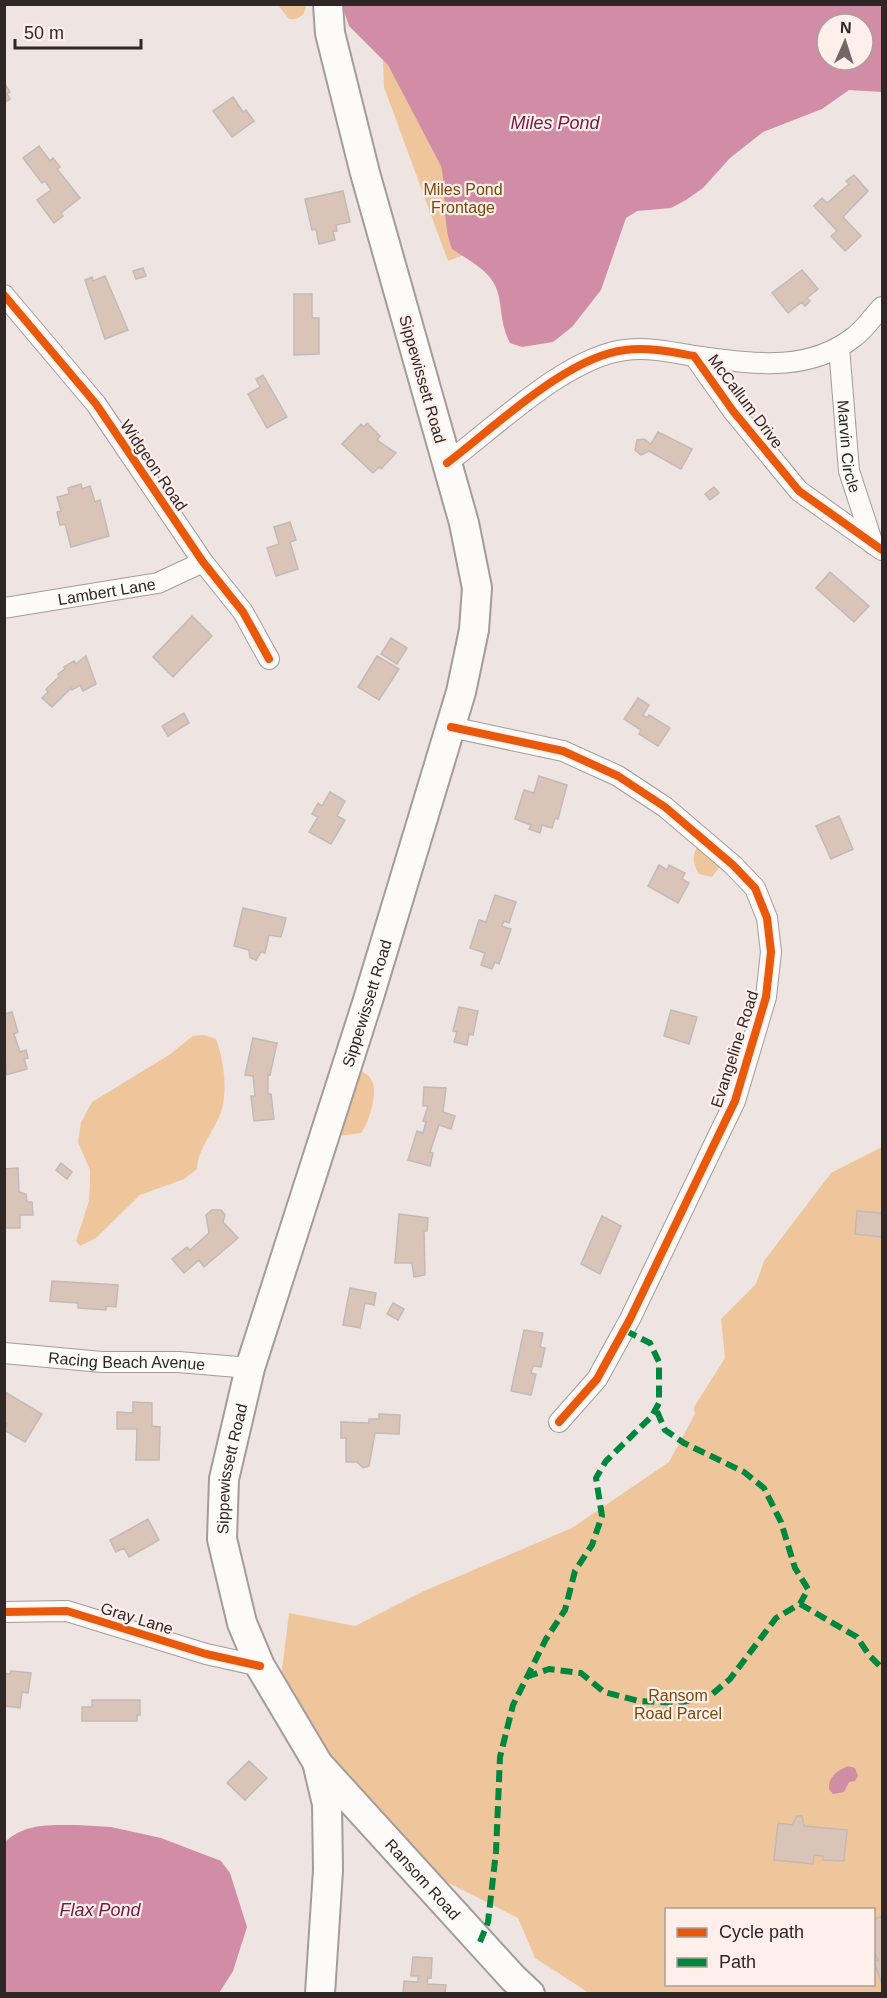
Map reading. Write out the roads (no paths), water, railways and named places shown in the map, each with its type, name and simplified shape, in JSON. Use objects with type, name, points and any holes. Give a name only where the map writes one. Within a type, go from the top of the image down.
[{"type":"main road","name":"Sippewissett Road","points":[[320,1994],[329,1834],[327,1804],[316,1762],[260,1666],[232,1591],[221,1522],[228,1452],[250,1368],[368,1000],[451,726],[471,651],[477,588],[470,546],[365,174],[330,33],[328,4]]},
{"type":"main road","name":"Ransom Road","points":[[316,1762],[530,1994]]},
{"type":"street","name":"Widgeon Road","points":[[4,295],[96,404],[202,562],[243,612],[269,659]]},
{"type":"street","points":[[694,356],[773,365],[797,362],[839,347],[855,336],[882,307]]},
{"type":"street","name":"Marvin Circle","points":[[839,347],[849,471],[878,547]]},
{"type":"street","name":"McCallum Drive","points":[[447,464],[527,400],[604,354],[650,349],[694,356],[734,411],[799,491],[878,547]]},
{"type":"street","name":"Lambert Lane","points":[[4,608],[158,583],[202,562]]},
{"type":"street","name":"Evangeline Road","points":[[451,726],[563,751],[618,776],[665,807],[733,865],[755,888],[767,918],[771,952],[766,997],[735,1101],[627,1325],[597,1378],[558,1422]]},
{"type":"street","name":"Racing Beach Avenue","points":[[4,1353],[102,1362],[178,1362],[250,1368]]},
{"type":"street","name":"Gray Lane","points":[[4,1612],[67,1611],[206,1654],[260,1666]]},
{"type":"water","name":"Miles Pond","points":[[342,5],[882,5],[882,92],[849,90],[822,109],[763,132],[730,158],[703,188],[686,200],[671,208],[637,211],[626,218],[601,290],[572,327],[553,342],[522,347],[510,343],[503,323],[498,293],[489,277],[483,270],[452,249],[447,228],[441,166],[388,65],[349,26]]},
{"type":"water","points":[[848,1766],[855,1768],[858,1776],[855,1781],[849,1782],[844,1792],[833,1794],[829,1789],[830,1780]]},
{"type":"water","name":"Flax Pond","points":[[48,1825],[111,1827],[161,1838],[221,1861],[230,1873],[247,1927],[233,1971],[219,1993],[5,1993],[5,1842],[29,1828]]},
{"type":"park label","name":"Miles Pond Frontage","points":[[463,198]]},
{"type":"park label","name":"Ransom Road Parcel","points":[[678,1704]]}]
